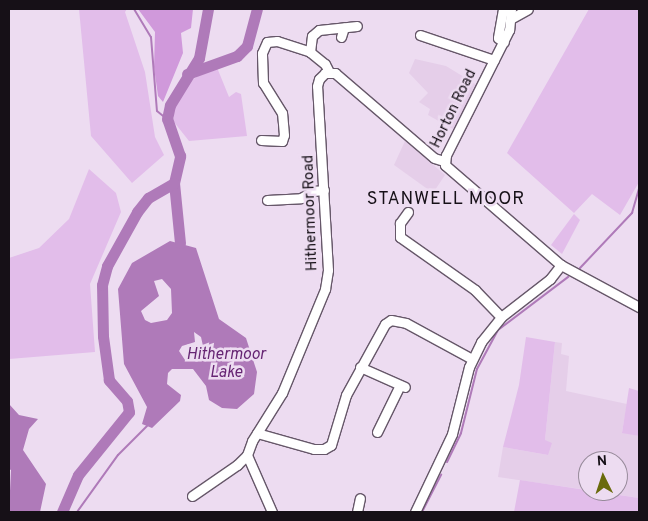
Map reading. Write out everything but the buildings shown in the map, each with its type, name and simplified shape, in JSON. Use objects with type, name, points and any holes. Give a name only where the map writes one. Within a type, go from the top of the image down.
[{"type":"street","points":[[504,9],[498,38],[504,42]]},
{"type":"street","points":[[511,13],[528,9]]},
{"type":"street","name":"Horton Road","points":[[511,13],[504,42],[444,161],[448,169],[482,200],[561,265],[639,307]]},
{"type":"street","points":[[310,52],[312,36],[319,30],[357,26]]},
{"type":"street","points":[[341,37],[344,27]]},
{"type":"street","points":[[424,33],[494,60]]},
{"type":"street","points":[[261,140],[282,141],[284,135],[282,113],[263,83],[262,53],[267,42],[277,41],[310,52],[325,64],[329,72],[335,73],[434,158],[444,161]]},
{"type":"street","name":"Hithermoor Road","points":[[247,455],[257,433],[282,393],[324,293],[328,270],[317,86],[319,79],[329,72]]},
{"type":"street","points":[[267,200],[301,198],[313,191],[324,190]]},
{"type":"street","points":[[408,212],[400,223],[400,237],[475,290],[502,317]]},
{"type":"street","points":[[415,512],[452,434],[472,359],[502,317],[550,279],[561,265]]},
{"type":"street","points":[[257,433],[314,449],[324,449],[331,445],[346,395],[385,324],[398,320],[472,359]]},
{"type":"street","points":[[360,367],[402,386],[379,426]]},
{"type":"street","points":[[192,496],[237,465],[247,455],[272,512]]},
{"type":"street","points":[[237,465],[251,466]]},
{"type":"street","points":[[358,512],[360,498]]},
{"type":"shaded area","points":[[79,9],[127,9],[125,12],[145,72],[155,137],[164,155],[132,183],[91,136]]},
{"type":"shaded area","points":[[138,9],[193,9],[191,28],[181,33],[183,53],[163,102],[158,96],[154,67],[155,32]]},
{"type":"shaded area","points":[[589,9],[639,9],[639,182],[620,215],[592,194],[574,213],[507,153]]},
{"type":"shaded area","points":[[415,59],[446,66],[477,85],[473,88],[471,98],[453,129],[428,115],[430,109],[419,102],[428,93],[409,73]]},
{"type":"shaded area","points":[[216,65],[229,97],[236,92],[241,94],[247,136],[189,141],[174,122],[173,109],[190,81]]},
{"type":"shaded area","points":[[405,141],[445,175],[433,193],[394,165]]},
{"type":"shaded area","points":[[89,169],[116,193],[121,212],[90,284],[95,352],[9,359],[9,258],[39,248],[69,219]]},
{"type":"shaded area","points":[[574,214],[580,220],[562,254],[551,245]]},
{"type":"shaded area","points":[[526,337],[555,342],[545,440],[552,443],[548,455],[503,447],[519,385]]},
{"type":"shaded area","points":[[555,342],[562,343],[561,354],[569,356],[566,391],[627,404],[622,432],[639,436],[639,498],[628,496],[628,451],[578,451],[578,489],[498,477],[503,447],[548,455],[545,440]]},
{"type":"shaded area","points":[[629,388],[639,391],[639,436],[622,433]]},
{"type":"shaded area","points":[[520,480],[578,489],[578,501],[628,501],[628,496],[639,498],[639,512],[514,512]]},
{"type":"water","name":"Hithermoor Lake","points":[[170,241],[196,248],[219,319],[246,338],[257,372],[254,394],[237,409],[222,408],[209,400],[206,386],[193,369],[172,369],[168,373],[167,384],[181,395],[180,401],[152,428],[142,424],[147,407],[124,364],[118,289],[132,263]],"holes":[[[162,279],[171,289],[172,313],[167,320],[151,323],[145,320],[141,311],[159,296],[154,281]],[[194,332],[201,337],[203,346],[196,357],[185,360],[179,351],[182,346],[195,342]]]},
{"type":"water","points":[[9,404],[19,415],[38,419],[29,429],[23,450],[46,484],[40,512],[9,512],[11,470],[9,469]]},
{"type":"waterway","points":[[134,9],[151,37],[157,111],[167,119]]},
{"type":"waterway","points":[[180,243],[174,183],[180,156],[167,119],[170,105],[199,58],[208,9]]},
{"type":"waterway","points":[[187,74],[237,56],[247,46],[257,9]]},
{"type":"waterway","points":[[62,512],[78,475],[129,412],[127,401],[109,380],[103,336],[102,285],[107,266],[137,212],[148,198],[174,183]]},
{"type":"waterway","points":[[580,268],[632,213],[639,189]]},
{"type":"waterway","points":[[447,462],[461,433],[477,369],[498,330],[568,277]]},
{"type":"waterway","points":[[77,512],[118,455],[147,426]]},
{"type":"waterway","points":[[422,512],[441,475]]},
{"type":"district","name":"STANWELL MOOR","points":[[446,200]]}]
